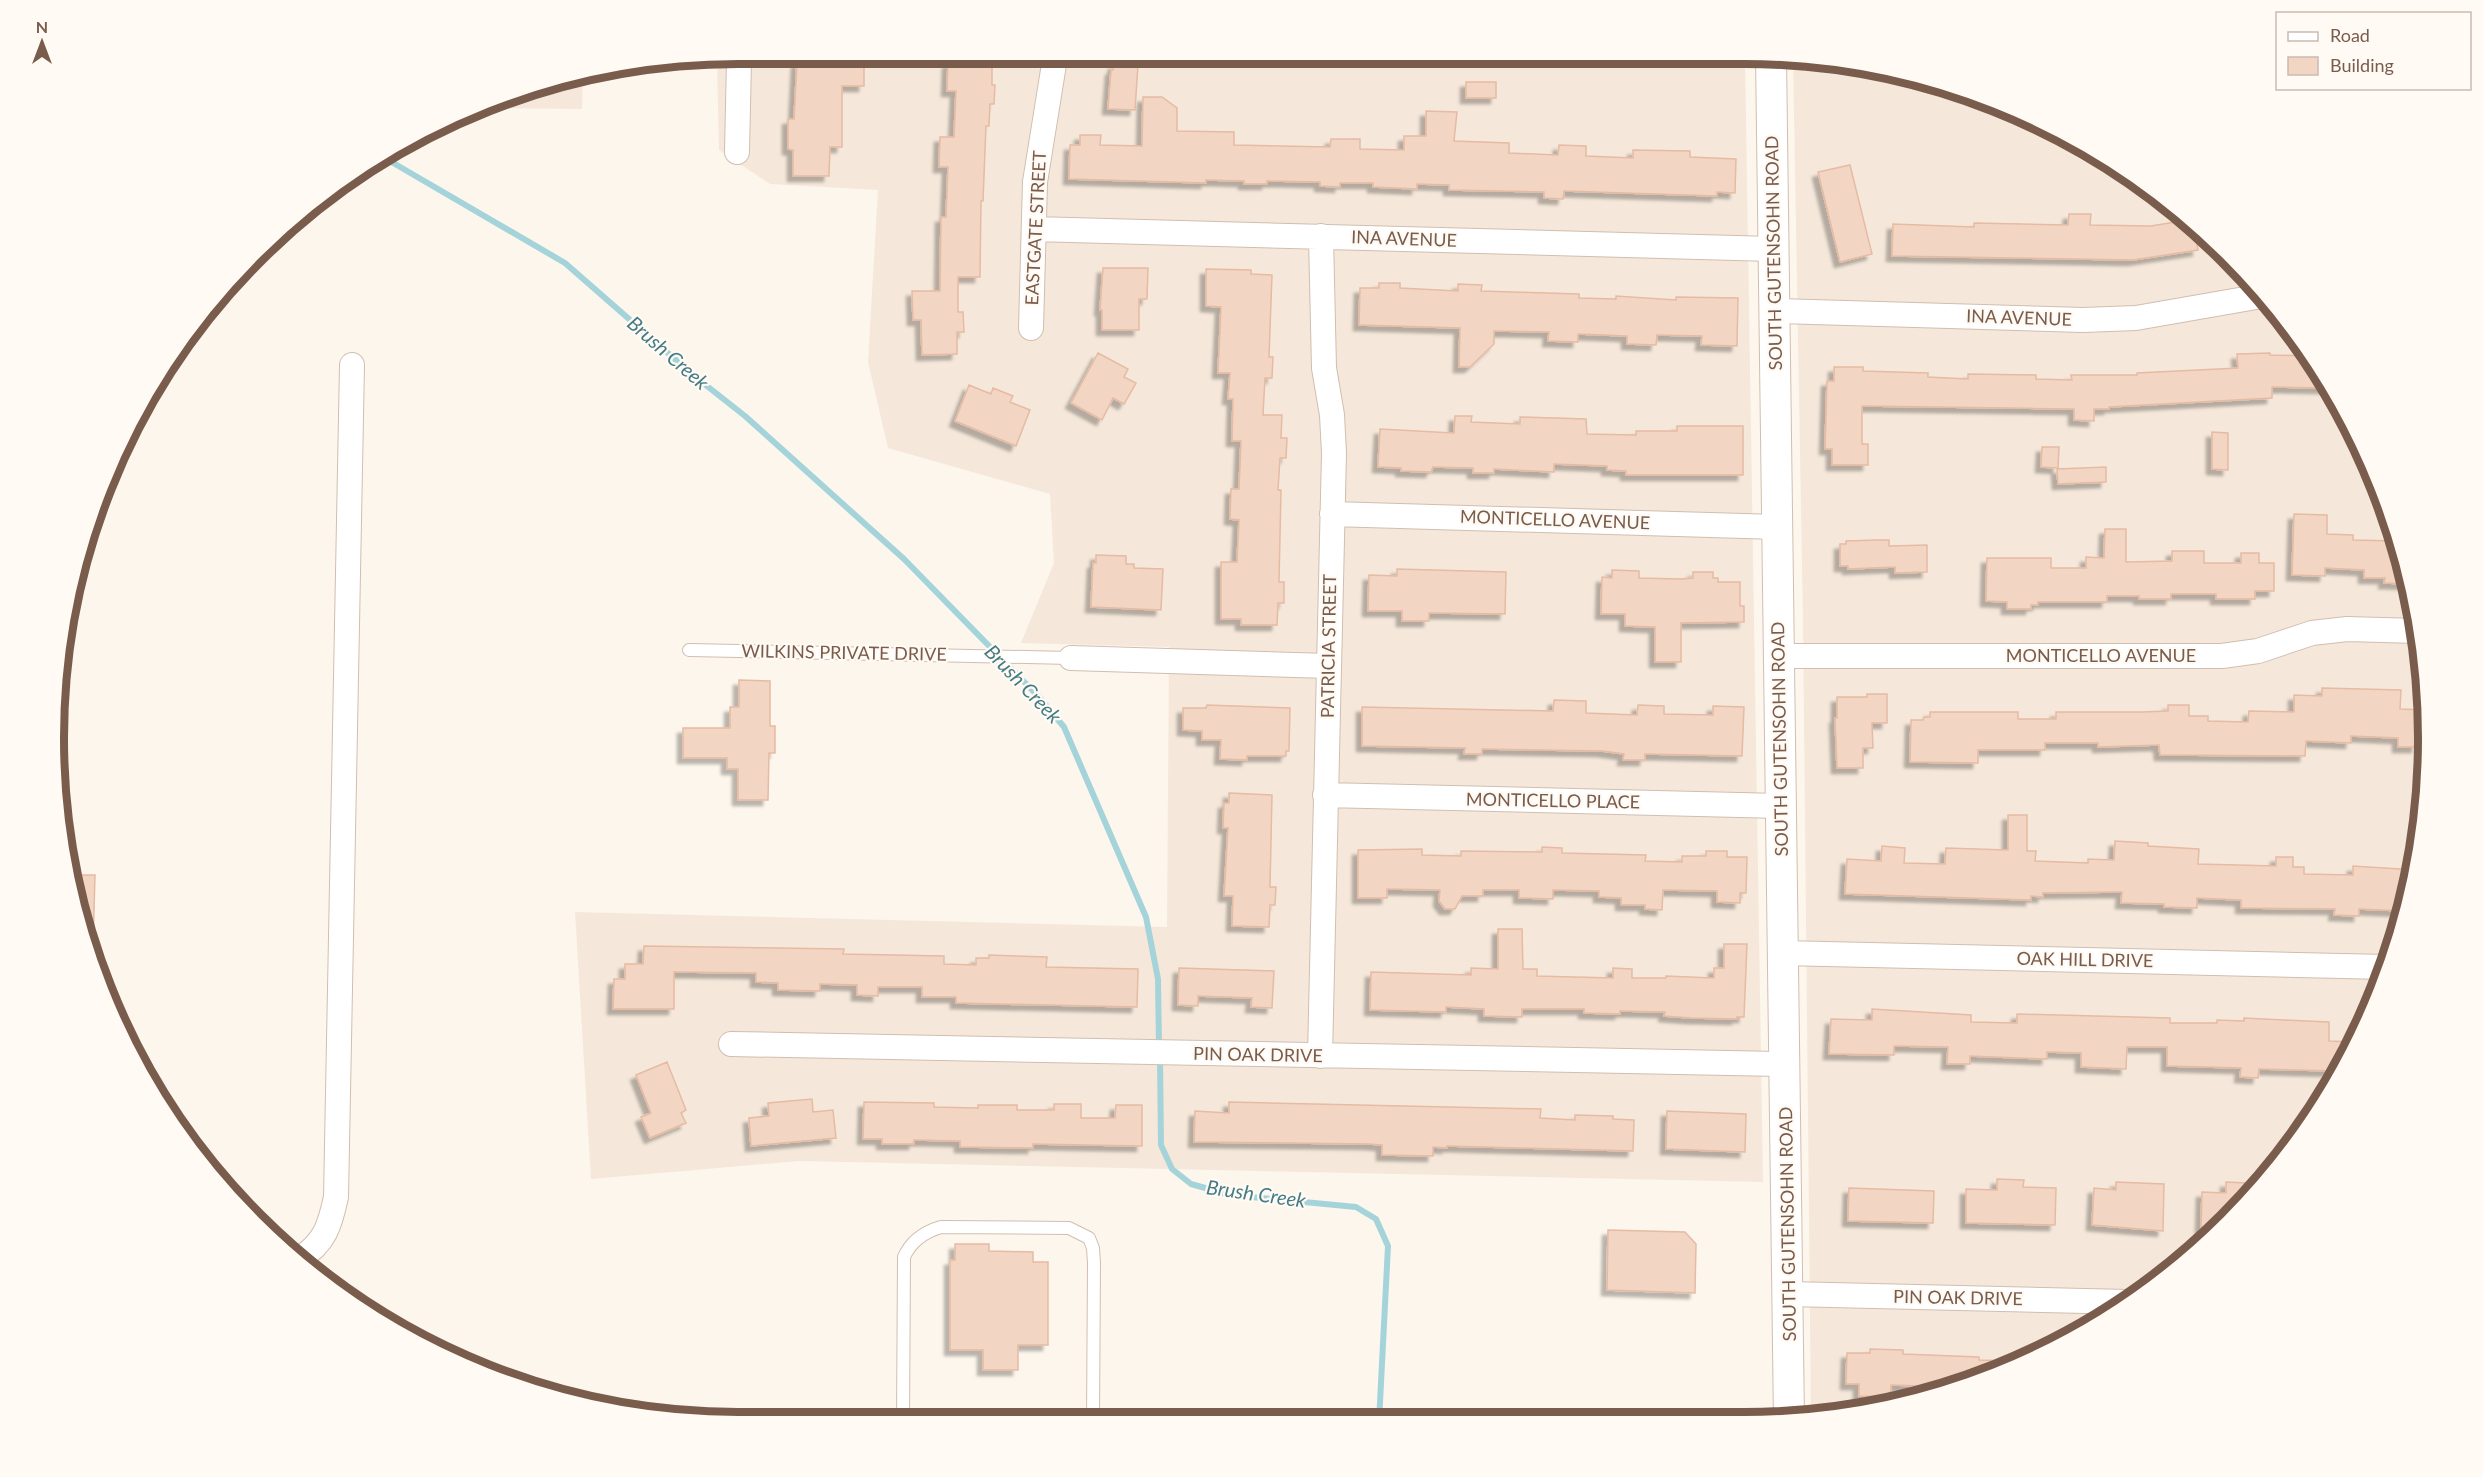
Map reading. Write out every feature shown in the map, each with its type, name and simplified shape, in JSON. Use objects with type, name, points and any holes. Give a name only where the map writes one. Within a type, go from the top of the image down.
[{"type":"street","points":[[737,152],[739,64]]},
{"type":"street","name":"EASTGATE STREET","points":[[1031,328],[1039,146],[1054,64]]},
{"type":"street","name":"SOUTH GUTENSOHN ROAD","points":[[1771,65],[1790,1411]]},
{"type":"street","name":"INA AVENUE","points":[[1034,229],[1773,249]]},
{"type":"street","name":"PATRICIA STREET","points":[[1320,1056],[1334,453],[1332,415],[1324,368],[1321,236]]},
{"type":"street","name":"INA AVENUE","points":[[1774,311],[2093,320],[2136,318],[2254,297]]},
{"type":"street","points":[[306,1255],[329,1227],[336,1197],[352,365]]},
{"type":"street","name":"MONTICELLO AVENUE","points":[[1332,514],[1778,527]]},
{"type":"street","name":"MONTICELLO AVENUE","points":[[1779,656],[2222,656],[2258,651],[2312,633],[2347,629],[2410,631]]},
{"type":"street","points":[[1071,658],[1328,666]]},
{"type":"street","name":"MONTICELLO PLACE","points":[[1325,795],[1781,806]]},
{"type":"street","name":"OAK HILL DRIVE","points":[[1782,952],[2378,967]]},
{"type":"street","name":"PIN OAK DRIVE","points":[[730,1044],[1786,1064]]},
{"type":"street","name":"PIN OAK DRIVE","points":[[1788,1294],[2115,1302]]},
{"type":"lane","name":"WILKINS PRIVATE DRIVE","points":[[689,650],[1071,658]]},
{"type":"lane","points":[[903,1412],[904,1257],[908,1248],[928,1231],[941,1227],[1069,1228],[1089,1238],[1093,1248],[1093,1412]]},
{"type":"shaded area","points":[[1745,64],[1763,1182],[799,1161],[591,1179],[575,912],[1167,927],[1169,647],[1021,643],[1054,563],[1050,494],[888,448],[868,362],[878,190],[770,184],[719,150],[717,65]]},
{"type":"shaded area","points":[[1793,66],[1876,77],[1919,87],[1961,100],[2043,134],[2119,178],[2155,204],[2221,262],[2251,294],[2305,364],[2328,402],[2349,440],[2383,522],[2406,607],[2417,694],[2418,738],[2417,783],[2406,870],[2383,955],[2349,1037],[2328,1076],[2305,1113],[2251,1183],[2189,1245],[2155,1273],[2119,1299],[2043,1343],[1961,1377],[1919,1390],[1876,1400],[1811,1409],[1803,621]]},
{"type":"shaded area","points":[[583,83],[582,109],[501,108]]},
{"type":"building","points":[[797,64],[864,66],[864,86],[842,86],[842,147],[830,147],[829,176],[793,176],[793,150],[788,149],[788,119],[794,119]]},
{"type":"building","points":[[948,64],[992,64],[992,85],[995,85],[994,104],[990,104],[989,126],[986,126],[983,201],[981,201],[980,277],[958,277],[958,312],[963,312],[964,332],[957,332],[957,354],[922,355],[921,320],[913,320],[912,291],[940,291],[941,217],[946,217],[948,167],[939,167],[940,137],[954,137],[956,91],[947,91]]},
{"type":"building","points":[[1114,64],[1138,65],[1135,110],[1108,109],[1111,70]]},
{"type":"building","points":[[1466,82],[1496,82],[1496,98],[1466,98]]},
{"type":"building","points":[[1143,97],[1162,97],[1177,108],[1177,131],[1234,132],[1234,145],[1330,147],[1331,139],[1360,139],[1360,149],[1404,150],[1404,136],[1426,136],[1426,111],[1457,112],[1454,141],[1509,143],[1509,153],[1558,155],[1559,145],[1586,146],[1586,156],[1633,158],[1633,150],[1690,151],[1690,157],[1736,159],[1735,193],[1717,192],[1717,196],[1564,191],[1563,199],[1544,198],[1544,192],[1449,190],[1449,185],[1417,184],[1417,189],[1373,187],[1373,183],[1340,183],[1340,187],[1320,186],[1320,182],[1267,181],[1267,184],[1244,184],[1244,181],[1206,180],[1206,183],[1069,179],[1070,145],[1080,145],[1080,135],[1101,135],[1100,145],[1142,146]]},
{"type":"building","points":[[1850,165],[1872,254],[1840,262],[1818,172]]},
{"type":"building","points":[[2069,214],[2091,214],[2090,225],[2151,226],[2177,222],[2196,239],[2198,250],[2133,260],[1892,256],[1893,224],[1974,227],[1974,223],[2068,225]]},
{"type":"building","points":[[1103,268],[1148,268],[1147,299],[1139,299],[1139,330],[1102,330],[1102,310],[1100,310]]},
{"type":"building","points":[[1206,269],[1251,270],[1251,274],[1272,275],[1269,357],[1273,357],[1272,378],[1265,378],[1263,415],[1282,415],[1281,438],[1287,438],[1286,458],[1280,458],[1278,490],[1281,490],[1279,582],[1284,582],[1284,603],[1278,603],[1277,625],[1241,625],[1241,619],[1221,619],[1221,562],[1237,562],[1239,520],[1230,519],[1231,489],[1239,489],[1241,441],[1232,441],[1233,399],[1228,399],[1230,373],[1218,373],[1221,307],[1206,306]]},
{"type":"building","points":[[1379,283],[1400,283],[1400,288],[1458,291],[1458,284],[1482,285],[1481,291],[1579,294],[1579,298],[1616,299],[1616,296],[1676,300],[1676,297],[1738,298],[1737,346],[1701,345],[1702,336],[1657,335],[1656,345],[1627,344],[1627,336],[1578,334],[1578,342],[1548,341],[1549,332],[1494,331],[1494,344],[1470,367],[1459,367],[1460,328],[1359,325],[1360,288],[1379,288]]},
{"type":"building","points":[[1098,353],[1128,369],[1124,377],[1136,383],[1124,404],[1113,398],[1102,420],[1071,403]]},
{"type":"building","points":[[2270,353],[2270,355],[2299,356],[2319,388],[2272,387],[2272,398],[2094,409],[2094,421],[2074,420],[2074,409],[1862,406],[1862,444],[1868,444],[1868,465],[1832,465],[1832,449],[1825,449],[1827,381],[1834,381],[1834,367],[1863,367],[1863,371],[1928,373],[1928,377],[1968,379],[1968,374],[2036,375],[2036,379],[2072,380],[2071,375],[2137,375],[2137,373],[2238,368],[2237,354]]},
{"type":"building","points":[[969,385],[991,394],[993,388],[1013,396],[1010,402],[1030,410],[1016,446],[955,421]]},
{"type":"building","points":[[1455,416],[1472,416],[1471,422],[1520,424],[1520,417],[1586,419],[1587,434],[1636,435],[1636,431],[1677,431],[1677,426],[1743,426],[1743,475],[1626,475],[1626,471],[1607,470],[1607,466],[1554,464],[1554,472],[1494,469],[1494,473],[1473,473],[1473,468],[1433,467],[1431,472],[1401,471],[1401,468],[1378,467],[1380,429],[1454,433]]},
{"type":"building","points":[[2212,432],[2228,433],[2228,470],[2212,469]]},
{"type":"building","points":[[2042,447],[2059,447],[2058,468],[2041,467]]},
{"type":"building","points":[[2106,467],[2106,482],[2058,484],[2057,469]]},
{"type":"building","points":[[2294,514],[2327,515],[2327,534],[2353,535],[2353,540],[2389,541],[2401,584],[2384,583],[2385,578],[2364,578],[2364,570],[2325,568],[2325,576],[2292,575]]},
{"type":"building","points":[[2105,529],[2126,529],[2126,562],[2172,561],[2172,551],[2204,551],[2204,563],[2241,563],[2241,553],[2259,553],[2259,563],[2274,563],[2274,591],[2255,591],[2255,599],[2216,599],[2216,594],[2171,594],[2171,599],[2107,596],[2107,602],[2038,602],[2038,605],[2031,605],[2031,609],[2007,609],[2007,602],[1986,601],[1987,558],[2051,558],[2051,568],[2086,568],[2086,557],[2104,558]]},
{"type":"building","points":[[1889,540],[1889,546],[1927,545],[1927,572],[1895,573],[1895,567],[1848,569],[1848,566],[1840,566],[1840,544],[1846,544],[1846,541]]},
{"type":"building","points":[[1096,555],[1126,556],[1126,564],[1134,564],[1134,568],[1163,569],[1161,610],[1091,607],[1093,563],[1096,563]]},
{"type":"building","points":[[1397,569],[1506,572],[1505,614],[1429,613],[1429,621],[1402,621],[1402,611],[1368,611],[1369,575],[1397,576]]},
{"type":"building","points":[[1612,570],[1639,571],[1639,578],[1681,579],[1693,578],[1693,572],[1713,572],[1713,578],[1718,578],[1718,582],[1740,582],[1740,606],[1744,606],[1744,622],[1681,623],[1681,662],[1655,662],[1655,627],[1625,626],[1625,614],[1601,614],[1602,577],[1612,578]]},
{"type":"building","points":[[739,680],[770,681],[770,726],[775,726],[775,753],[769,753],[768,800],[738,800],[738,769],[727,769],[727,758],[683,758],[683,728],[730,728],[730,707],[739,707]]},
{"type":"building","points":[[2322,688],[2401,690],[2400,709],[2417,710],[2417,747],[2398,747],[2398,738],[2351,736],[2351,743],[2306,741],[2305,756],[2160,755],[2159,745],[2098,747],[2098,743],[2045,743],[2045,750],[1978,750],[1978,763],[1910,762],[1911,720],[1923,720],[1924,717],[1930,717],[1930,712],[2018,712],[2018,719],[2056,719],[2056,712],[2168,711],[2168,705],[2189,705],[2189,716],[2208,716],[2208,721],[2248,722],[2249,711],[2294,712],[2294,695],[2322,696]]},
{"type":"building","points":[[1867,694],[1887,694],[1887,723],[1872,723],[1873,748],[1863,748],[1863,768],[1837,768],[1835,718],[1837,718],[1837,697],[1867,697]]},
{"type":"building","points":[[1554,700],[1586,701],[1586,713],[1637,715],[1638,705],[1664,706],[1664,714],[1713,715],[1713,706],[1744,707],[1742,756],[1645,754],[1645,760],[1623,760],[1624,754],[1602,751],[1482,749],[1482,754],[1464,754],[1465,748],[1362,746],[1362,707],[1553,711]]},
{"type":"building","points":[[1207,705],[1290,708],[1289,751],[1286,751],[1286,756],[1247,756],[1247,760],[1220,759],[1221,740],[1202,740],[1202,731],[1183,730],[1183,708],[1206,708]]},
{"type":"building","points":[[1229,793],[1272,795],[1270,887],[1276,887],[1275,905],[1270,905],[1269,927],[1232,926],[1233,896],[1224,896],[1228,828],[1223,828],[1224,803],[1229,803]]},
{"type":"building","points":[[2008,815],[2027,815],[2027,851],[2036,851],[2035,861],[2088,863],[2088,859],[2114,860],[2115,841],[2148,843],[2148,846],[2199,849],[2198,864],[2276,866],[2276,857],[2293,857],[2293,867],[2304,867],[2304,874],[2353,875],[2353,866],[2406,869],[2397,911],[2359,909],[2359,916],[2334,915],[2335,909],[2241,908],[2241,900],[2197,898],[2197,908],[2164,907],[2164,904],[2121,903],[2122,892],[2043,893],[2043,897],[2031,896],[2031,900],[1845,894],[1847,859],[1881,861],[1882,846],[1905,848],[1904,863],[1945,864],[1946,848],[2008,850]]},
{"type":"building","points":[[1542,847],[1562,848],[1562,853],[1646,855],[1645,861],[1682,862],[1682,856],[1706,856],[1706,851],[1727,851],[1727,857],[1747,857],[1746,893],[1740,893],[1740,903],[1717,902],[1717,891],[1663,890],[1662,910],[1645,909],[1645,905],[1621,905],[1621,898],[1599,897],[1599,891],[1553,890],[1553,899],[1519,898],[1519,890],[1483,890],[1483,896],[1462,896],[1455,909],[1445,909],[1439,901],[1440,890],[1387,889],[1387,898],[1358,898],[1358,850],[1422,849],[1422,855],[1461,856],[1461,851],[1542,852]]},
{"type":"building","points":[[78,875],[95,875],[93,934]]},
{"type":"building","points":[[1498,929],[1522,929],[1523,969],[1537,969],[1537,976],[1613,978],[1613,968],[1632,969],[1632,978],[1666,978],[1666,976],[1714,978],[1714,968],[1724,968],[1724,944],[1747,944],[1744,1017],[1737,1017],[1737,1019],[1691,1018],[1664,1016],[1665,1012],[1584,1013],[1584,1009],[1522,1009],[1522,1017],[1484,1016],[1484,1009],[1446,1007],[1446,1012],[1370,1010],[1371,972],[1471,975],[1471,968],[1498,969]]},
{"type":"building","points":[[644,946],[844,949],[843,954],[944,956],[944,964],[976,965],[976,958],[989,958],[989,955],[1047,957],[1046,967],[1138,969],[1137,1007],[956,1003],[956,997],[922,997],[922,987],[878,987],[878,996],[857,995],[857,985],[820,984],[820,991],[778,990],[778,983],[756,982],[756,973],[674,972],[674,1009],[613,1009],[614,979],[625,979],[625,964],[643,964]]},
{"type":"building","points":[[1179,968],[1274,971],[1272,1008],[1251,1007],[1252,998],[1198,996],[1198,1006],[1178,1005]]},
{"type":"building","points":[[1872,1009],[1971,1015],[1971,1022],[2017,1023],[2017,1014],[2170,1018],[2170,1023],[2217,1023],[2217,1020],[2244,1021],[2244,1018],[2329,1022],[2329,1041],[2346,1042],[2331,1071],[2259,1069],[2258,1078],[2240,1077],[2241,1068],[2167,1066],[2167,1047],[2127,1047],[2126,1069],[2081,1067],[2081,1053],[2047,1052],[2047,1059],[1970,1056],[1970,1064],[1947,1064],[1948,1047],[1894,1046],[1894,1055],[1829,1054],[1831,1019],[1872,1020]]},
{"type":"building","points":[[667,1062],[686,1110],[681,1113],[686,1123],[650,1138],[641,1117],[651,1113],[636,1075]]},
{"type":"building","points":[[812,1099],[813,1112],[833,1110],[836,1138],[751,1146],[749,1118],[769,1116],[768,1103]]},
{"type":"building","points":[[864,1102],[934,1103],[934,1107],[978,1108],[978,1105],[1017,1105],[1017,1110],[1054,1110],[1054,1104],[1081,1104],[1081,1118],[1115,1118],[1116,1105],[1142,1105],[1142,1146],[1033,1144],[1033,1148],[960,1147],[960,1141],[914,1140],[914,1144],[882,1144],[882,1139],[863,1139]]},
{"type":"building","points":[[1229,1102],[1541,1109],[1540,1118],[1575,1120],[1575,1115],[1613,1116],[1613,1119],[1634,1120],[1633,1151],[1447,1146],[1447,1148],[1433,1147],[1433,1156],[1382,1155],[1382,1145],[1369,1144],[1194,1142],[1195,1111],[1229,1113]]},
{"type":"building","points":[[1667,1111],[1746,1114],[1745,1152],[1666,1149]]},
{"type":"building","points":[[1997,1179],[2024,1180],[2023,1187],[2056,1188],[2055,1225],[1966,1223],[1966,1189],[1997,1190]]},
{"type":"building","points":[[2116,1182],[2164,1184],[2163,1231],[2092,1225],[2094,1188],[2116,1190]]},
{"type":"building","points":[[2226,1182],[2247,1183],[2247,1188],[2221,1215],[2206,1229],[2201,1229],[2202,1192],[2226,1193]]},
{"type":"building","points":[[1849,1188],[1934,1191],[1933,1223],[1848,1221]]},
{"type":"building","points":[[1608,1230],[1685,1232],[1696,1244],[1695,1293],[1607,1290]]},
{"type":"building","points":[[955,1244],[989,1244],[989,1251],[1033,1252],[1033,1262],[1048,1262],[1048,1345],[1018,1345],[1018,1370],[983,1370],[983,1350],[950,1350],[950,1260],[955,1260]]},
{"type":"building","points":[[1870,1349],[1903,1350],[1903,1354],[1979,1357],[1979,1360],[2003,1361],[1931,1386],[1891,1385],[1890,1397],[1859,1396],[1859,1384],[1846,1384],[1847,1353],[1870,1353]]},
{"type":"waterway","name":"Brush Creek","points":[[391,161],[565,263],[693,375],[745,416],[904,559],[1039,697],[1064,727],[1146,917],[1158,979],[1159,1047]]},
{"type":"waterway","name":"Brush Creek","points":[[1160,1057],[1161,1145],[1172,1169],[1191,1184],[1230,1195],[1356,1207],[1376,1219],[1388,1246],[1380,1412]]}]
